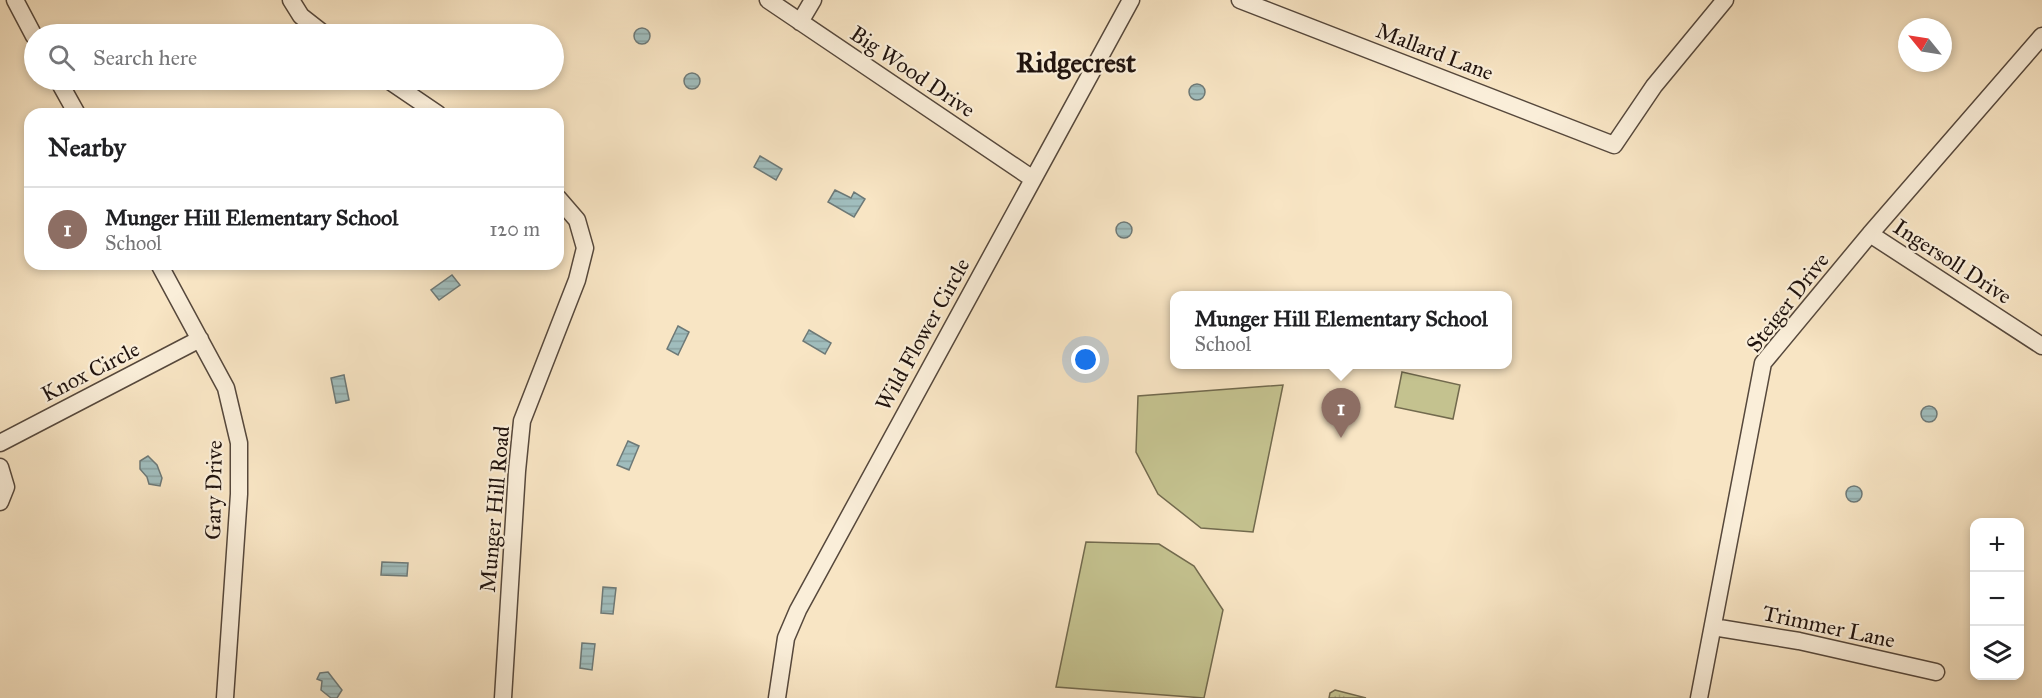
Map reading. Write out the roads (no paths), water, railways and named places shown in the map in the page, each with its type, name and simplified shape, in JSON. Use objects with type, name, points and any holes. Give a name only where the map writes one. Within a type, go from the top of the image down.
[{"type":"street","points":[[15,0],[28,24]]},
{"type":"street","points":[[291,0],[301,16],[311,24]]},
{"type":"street","name":"Big Wood Drive","points":[[768,0],[1033,179]]},
{"type":"street","points":[[800,22],[813,0]]},
{"type":"street","name":"Wild Flower Circle","points":[[777,698],[786,638],[798,610],[1131,0]]},
{"type":"street","name":"Mallard Lane","points":[[1240,0],[1614,145],[1654,86],[1725,0]]},
{"type":"street","name":"Steiger Drive","points":[[1700,698],[1763,363],[1870,234],[2042,36]]},
{"type":"street","points":[[64,90],[74,108]]},
{"type":"street","points":[[403,90],[429,108]]},
{"type":"street","name":"Munger Hill Road","points":[[502,698],[516,471],[522,421],[577,280],[585,248],[577,220],[564,205]]},
{"type":"street","name":"Ingersoll Drive","points":[[1870,234],[2042,346]]},
{"type":"street","name":"Gary Drive","points":[[162,270],[226,388],[239,443],[239,494],[225,698]]},
{"type":"street","name":"Knox Circle","points":[[0,443],[200,339]]},
{"type":"street","points":[[0,466],[6,487],[0,502]]},
{"type":"street","name":"Trimmer Lane","points":[[1713,627],[1799,641],[1936,672]]},
{"type":"water","points":[[639,28],[645,28],[650,36],[648,42],[639,44],[634,39],[634,33]]},
{"type":"water","points":[[689,73],[695,73],[700,81],[698,87],[689,89],[684,84],[684,78]]},
{"type":"water","points":[[1194,84],[1200,84],[1205,92],[1203,98],[1194,100],[1189,95],[1189,89]]},
{"type":"water","points":[[760,156],[782,169],[776,180],[754,167]]},
{"type":"water","points":[[835,190],[851,198],[854,192],[865,199],[854,217],[828,202]]},
{"type":"water","points":[[1121,222],[1127,222],[1132,230],[1130,236],[1121,238],[1116,233],[1116,227]]},
{"type":"water","points":[[452,275],[460,285],[439,300],[431,290]]},
{"type":"water","points":[[678,326],[689,332],[678,355],[667,349]]},
{"type":"water","points":[[809,330],[831,343],[825,354],[803,341]]},
{"type":"water","points":[[344,375],[349,400],[336,403],[331,378]]},
{"type":"water","points":[[1926,406],[1932,406],[1937,414],[1935,420],[1926,422],[1921,417],[1921,411]]},
{"type":"water","points":[[628,441],[639,446],[629,470],[617,465]]},
{"type":"water","points":[[148,456],[157,465],[162,478],[160,486],[149,484],[147,477],[140,469],[140,461]]},
{"type":"water","points":[[1851,486],[1857,486],[1862,494],[1860,500],[1851,502],[1846,497],[1846,491]]},
{"type":"water","points":[[382,562],[408,563],[407,576],[381,575]]},
{"type":"water","points":[[603,587],[616,588],[613,614],[601,613]]},
{"type":"water","points":[[582,643],[595,644],[592,670],[580,668]]},
{"type":"water","points":[[328,672],[342,690],[337,698],[331,698],[321,690],[322,681],[317,679],[320,673]]},
{"type":"place","name":"Munger Hill Elementary School","points":[[1341,438]]},
{"type":"district","name":"Ridgecrest","points":[[1076,62]]}]
